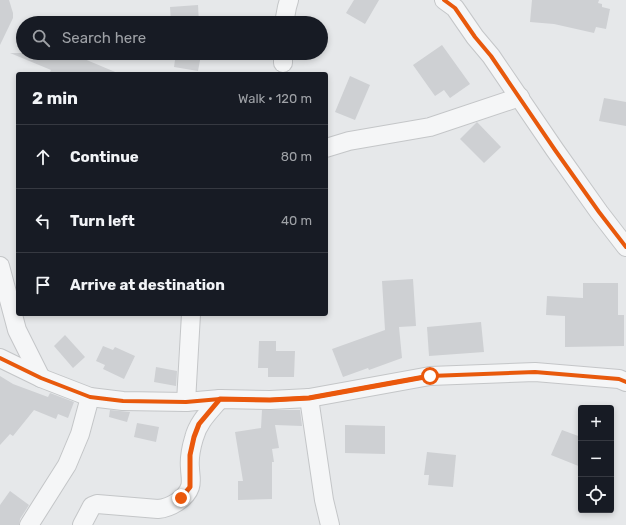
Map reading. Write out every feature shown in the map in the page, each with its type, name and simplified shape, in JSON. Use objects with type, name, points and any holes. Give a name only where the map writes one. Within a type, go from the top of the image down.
[{"type":"street","points":[[286,16],[289,0]]},
{"type":"street","points":[[444,0],[455,8],[475,37],[492,56],[595,206],[626,247]]},
{"type":"street","points":[[328,147],[430,126],[520,97]]},
{"type":"street","points":[[0,266],[18,330],[41,378]]},
{"type":"street","points":[[186,402],[191,316]]},
{"type":"street","points":[[0,358],[41,378],[90,397],[123,401],[186,402],[220,399],[270,400],[309,398],[430,376],[534,372],[619,379],[626,382]]},
{"type":"street","points":[[29,525],[67,465],[80,434],[90,397]]},
{"type":"street","points":[[309,398],[324,500],[330,525]]},
{"type":"street","points":[[82,525],[92,506],[97,504],[158,509],[174,505],[190,487],[190,455],[199,424],[220,399]]},
{"type":"building","points":[[0,0],[9,0],[13,18],[0,45]]},
{"type":"building","points":[[354,0],[379,0],[365,24],[346,13]]},
{"type":"building","points":[[532,0],[599,0],[598,3],[602,4],[602,7],[610,9],[606,29],[596,27],[594,33],[554,24],[530,22]]},
{"type":"building","points":[[198,5],[199,16],[171,16],[170,7]]},
{"type":"building","points":[[442,45],[470,84],[450,98],[444,90],[435,96],[413,65]]},
{"type":"building","points":[[27,60],[87,60],[115,72],[50,72],[51,70]]},
{"type":"building","points":[[175,60],[200,60],[198,71],[174,67]]},
{"type":"building","points":[[350,76],[370,85],[355,120],[335,112]]},
{"type":"building","points":[[604,98],[626,102],[626,126],[599,121]]},
{"type":"building","points":[[477,122],[501,147],[484,163],[460,139]]},
{"type":"building","points":[[413,279],[416,326],[399,327],[402,358],[369,370],[368,368],[343,377],[332,349],[385,330],[382,281]]},
{"type":"building","points":[[583,283],[618,283],[618,315],[624,315],[624,346],[565,347],[565,316],[546,315],[547,296],[583,298]]},
{"type":"building","points":[[481,322],[484,352],[429,356],[427,327]]},
{"type":"building","points":[[65,335],[85,357],[73,368],[54,346]]},
{"type":"building","points":[[259,341],[276,341],[276,351],[295,351],[294,377],[268,377],[268,368],[258,368]]},
{"type":"building","points":[[103,346],[113,350],[115,347],[135,356],[124,379],[103,369],[105,365],[96,361]]},
{"type":"building","points":[[156,367],[177,371],[176,386],[154,382]]},
{"type":"building","points":[[0,376],[13,384],[48,397],[50,393],[74,402],[68,418],[58,414],[56,419],[34,410],[13,436],[10,434],[0,445]]},
{"type":"building","points":[[110,410],[130,412],[127,422],[109,417]]},
{"type":"building","points":[[262,410],[300,410],[302,426],[275,425],[279,448],[272,449],[274,462],[272,462],[272,499],[238,500],[238,481],[243,481],[235,432],[261,428]]},
{"type":"building","points":[[137,423],[159,427],[156,442],[134,437]]},
{"type":"building","points":[[345,425],[385,426],[385,454],[345,453]]},
{"type":"building","points":[[562,430],[578,436],[578,466],[551,455]]},
{"type":"building","points":[[427,452],[456,455],[453,487],[428,485],[429,475],[424,475]]},
{"type":"building","points":[[10,491],[29,505],[20,519],[19,525],[0,525],[0,505]]},
{"type":"cycle path","points":[[444,0],[455,8],[475,37],[491,56],[555,150],[626,247]]},
{"type":"cycle path","points":[[0,358],[41,378],[90,397],[123,401],[186,402],[220,399],[270,400],[309,398],[430,376],[535,372],[619,379],[626,382]]},
{"type":"route","points":[[181,498],[190,487],[190,455],[199,424],[220,399],[270,400],[309,398],[430,376]]}]
